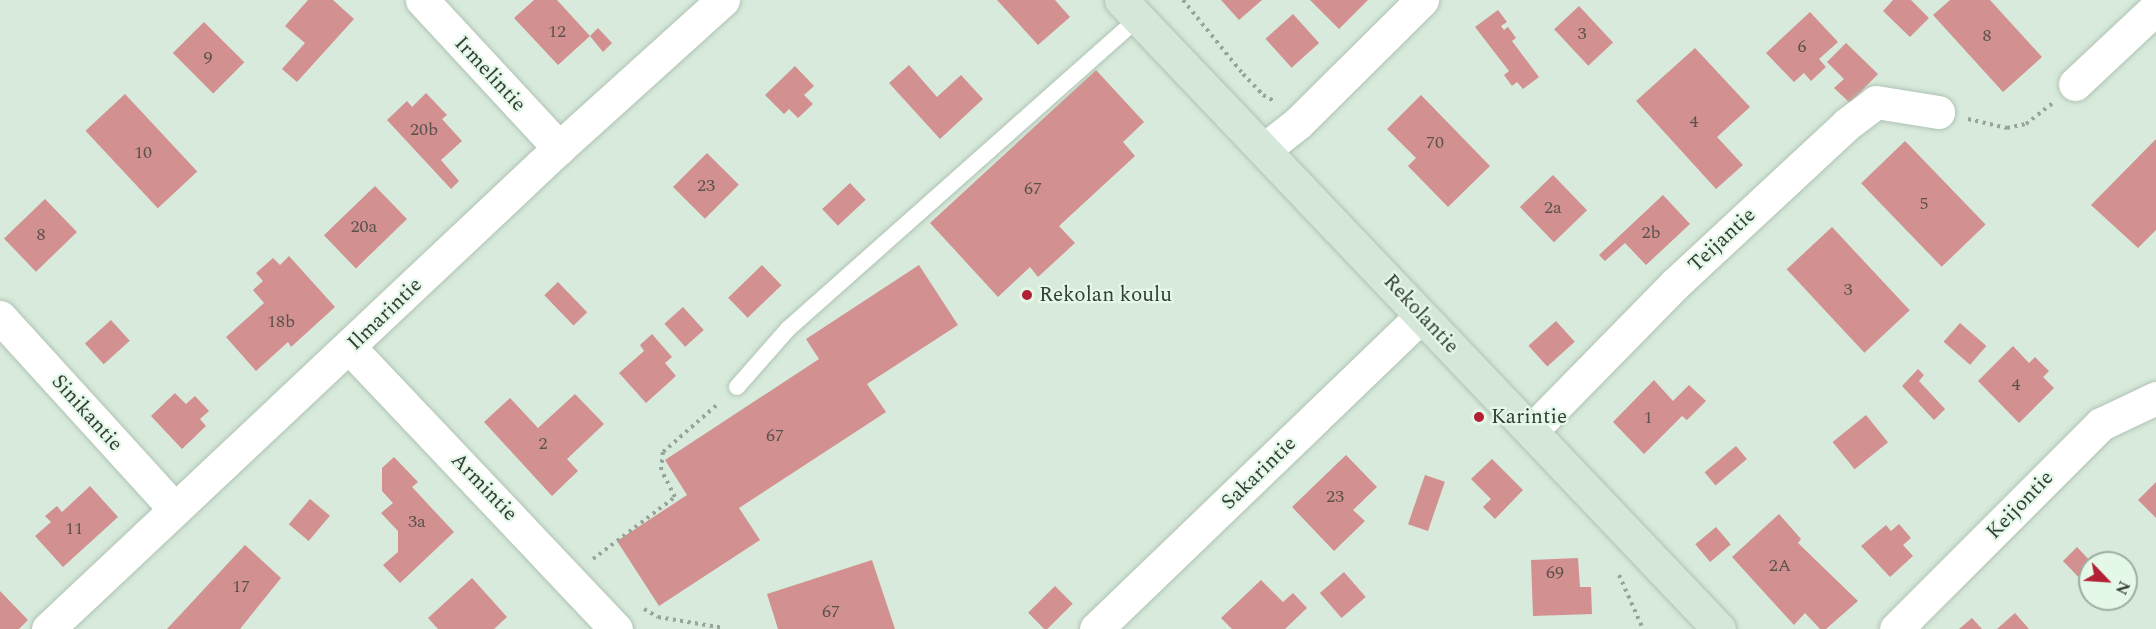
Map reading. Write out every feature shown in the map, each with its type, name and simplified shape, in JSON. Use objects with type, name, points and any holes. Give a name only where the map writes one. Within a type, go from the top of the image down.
[{"type":"main road","name":"Rekolantie","points":[[1130,9],[1719,629]]},
{"type":"street","name":"Irmelintie","points":[[422,0],[559,148]]},
{"type":"street","name":"Ilmarintie","points":[[48,629],[350,348],[559,148],[723,0]]},
{"type":"street","points":[[1265,149],[1298,123],[1422,0]]},
{"type":"street","points":[[2075,84],[2156,8]]},
{"type":"street","name":"Teijantie","points":[[1532,430],[1675,284],[1847,124],[1876,102],[1938,112]]},
{"type":"street","name":"Sakarintie","points":[[1096,629],[1420,316]]},
{"type":"street","name":"Sinikantie","points":[[0,317],[175,509]]},
{"type":"street","name":"Armintie","points":[[350,348],[579,566],[626,617]]},
{"type":"street","name":"Keijontie","points":[[1896,629],[2101,424],[2156,398]]},
{"type":"lane","points":[[737,387],[788,329],[1130,9]]},
{"type":"path","points":[[1938,112],[2007,128],[2026,124],[2075,84]]},
{"type":"path","points":[[579,566],[675,497],[661,470],[663,452],[737,387]]},
{"type":"path","points":[[579,566],[600,566]]},
{"type":"path","points":[[626,617],[658,617],[724,628]]},
{"type":"building","points":[[308,0],[333,0],[354,19],[297,82],[282,69],[305,43],[285,26]]},
{"type":"building","points":[[534,0],[557,0],[590,36],[558,65],[514,18]]},
{"type":"building","points":[[997,0],[1055,0],[1070,17],[1038,45]]},
{"type":"building","points":[[1221,0],[1262,0],[1239,20]]},
{"type":"building","points":[[1310,0],[1368,0],[1339,29]]},
{"type":"building","points":[[1893,0],[1911,0],[1929,18],[1910,37],[1883,11]]},
{"type":"building","points":[[1950,0],[1990,0],[2042,57],[2003,92],[1933,15]]},
{"type":"building","points":[[1579,6],[1613,43],[1588,66],[1554,29]]},
{"type":"building","points":[[1498,10],[1507,22],[1501,26],[1504,30],[1508,27],[1516,38],[1512,41],[1539,77],[1523,89],[1517,82],[1512,86],[1504,75],[1509,71],[1475,27]]},
{"type":"building","points":[[1810,12],[1838,42],[1819,59],[1826,67],[1811,81],[1804,73],[1794,82],[1766,53]]},
{"type":"building","points":[[1293,14],[1319,43],[1292,68],[1266,39]]},
{"type":"building","points":[[204,22],[244,62],[213,93],[173,53]]},
{"type":"building","points":[[598,28],[612,43],[603,52],[590,36]]},
{"type":"building","points":[[1846,43],[1878,74],[1850,103],[1834,88],[1844,79],[1827,62]]},
{"type":"building","points":[[1695,48],[1750,107],[1717,137],[1743,165],[1716,189],[1636,101]]},
{"type":"building","points":[[909,65],[937,97],[961,75],[983,99],[940,139],[889,83]]},
{"type":"building","points":[[795,66],[814,86],[804,95],[813,104],[798,118],[789,109],[784,114],[765,95]]},
{"type":"building","points":[[1096,70],[1144,122],[1123,142],[1135,156],[1059,226],[1075,243],[1038,277],[1030,267],[998,297],[930,223]]},
{"type":"building","points":[[426,93],[447,115],[442,119],[462,141],[441,160],[459,181],[451,189],[387,120],[407,101],[412,107]]},
{"type":"building","points":[[125,94],[197,172],[158,208],[86,131]]},
{"type":"building","points":[[1421,95],[1490,166],[1448,207],[1408,166],[1416,158],[1387,129]]},
{"type":"building","points":[[2156,139],[2156,230],[2138,248],[2091,205]]},
{"type":"building","points":[[1905,141],[1986,224],[1942,267],[1861,183]]},
{"type":"building","points":[[707,153],[739,185],[705,219],[673,187]]},
{"type":"building","points":[[1553,175],[1587,210],[1554,242],[1520,207]]},
{"type":"building","points":[[850,183],[866,200],[838,226],[822,209]]},
{"type":"building","points":[[375,186],[407,219],[356,268],[324,235]]},
{"type":"building","points":[[1663,195],[1690,224],[1646,265],[1625,243],[1605,261],[1599,255]]},
{"type":"building","points":[[45,199],[77,232],[36,272],[4,239]]},
{"type":"building","points":[[1832,227],[1910,310],[1864,353],[1787,269]]},
{"type":"building","points":[[289,256],[335,307],[291,347],[288,342],[256,371],[226,337],[264,303],[253,290],[263,281],[256,273],[273,258],[280,265]]},
{"type":"building","points":[[762,265],[781,285],[748,318],[728,298]]},
{"type":"building","points":[[919,265],[958,325],[867,384],[886,412],[739,508],[760,540],[659,606],[617,541],[687,495],[665,460],[819,359],[806,339]]},
{"type":"building","points":[[558,282],[587,312],[574,325],[544,295]]},
{"type":"building","points":[[683,307],[704,330],[685,347],[664,324]]},
{"type":"building","points":[[111,320],[130,341],[104,364],[85,343]]},
{"type":"building","points":[[1556,321],[1575,342],[1547,367],[1529,346]]},
{"type":"building","points":[[1960,323],[1986,346],[1970,365],[1944,342]]},
{"type":"building","points":[[652,334],[672,357],[665,363],[676,376],[646,403],[619,373],[644,351],[640,345]]},
{"type":"building","points":[[2013,346],[2029,363],[2035,357],[2049,371],[2043,377],[2054,388],[2019,423],[1978,381]]},
{"type":"building","points":[[1918,369],[1924,375],[1919,381],[1945,409],[1934,420],[1902,386]]},
{"type":"building","points":[[1654,380],[1673,401],[1689,385],[1706,401],[1687,420],[1682,416],[1644,454],[1613,422]]},
{"type":"building","points":[[175,393],[186,404],[195,396],[209,411],[200,419],[206,426],[182,449],[151,416]]},
{"type":"building","points":[[575,394],[604,424],[567,459],[578,471],[552,496],[484,422],[510,398],[538,428]]},
{"type":"building","points":[[1866,415],[1888,442],[1855,469],[1833,442]]},
{"type":"building","points":[[1736,446],[1747,459],[1716,485],[1705,472]]},
{"type":"building","points":[[1346,455],[1377,487],[1353,510],[1365,521],[1334,551],[1292,507]]},
{"type":"building","points":[[394,457],[418,482],[412,487],[454,532],[400,583],[383,565],[398,552],[398,531],[381,513],[393,503],[382,491],[382,468]]},
{"type":"building","points":[[1492,459],[1523,490],[1495,519],[1483,507],[1491,499],[1471,479]]},
{"type":"building","points":[[1425,475],[1445,482],[1428,531],[1408,524]]},
{"type":"building","points":[[2156,482],[2156,518],[2138,500]]},
{"type":"building","points":[[90,486],[118,517],[63,567],[35,536],[51,522],[45,516],[57,506],[62,512]]},
{"type":"building","points":[[310,499],[330,516],[309,541],[289,524]]},
{"type":"building","points":[[1779,514],[1801,539],[1798,543],[1858,601],[1826,629],[1820,629],[1805,613],[1794,625],[1732,557]]},
{"type":"building","points":[[1899,524],[1911,538],[1903,545],[1913,556],[1890,577],[1861,546],[1886,525],[1891,531]]},
{"type":"building","points":[[1716,527],[1731,545],[1710,562],[1695,544]]},
{"type":"building","points":[[245,545],[281,578],[240,629],[167,629]]},
{"type":"building","points":[[2077,547],[2081,551],[2078,551],[2078,577],[2063,561]]},
{"type":"building","points":[[1578,558],[1580,587],[1591,587],[1592,614],[1533,616],[1531,560]]},
{"type":"building","points":[[872,560],[895,629],[778,629],[767,594]]},
{"type":"building","points":[[1344,572],[1366,597],[1341,618],[1320,593]]},
{"type":"building","points":[[472,578],[507,617],[494,629],[438,629],[428,618]]},
{"type":"building","points":[[1261,580],[1283,602],[1293,593],[1307,608],[1285,629],[1232,629],[1221,618]]},
{"type":"building","points":[[1055,586],[1073,604],[1047,629],[1044,629],[1028,613]]},
{"type":"building","points":[[0,591],[28,620],[19,629],[0,629]]},
{"type":"building","points":[[2015,613],[2029,629],[1997,629]]},
{"type":"building","points":[[1972,618],[1982,629],[1959,629]]},
{"type":"place","name":"Rekolan koulu","points":[[1027,295]]},
{"type":"place","name":"Karintie","points":[[1479,417]]}]
